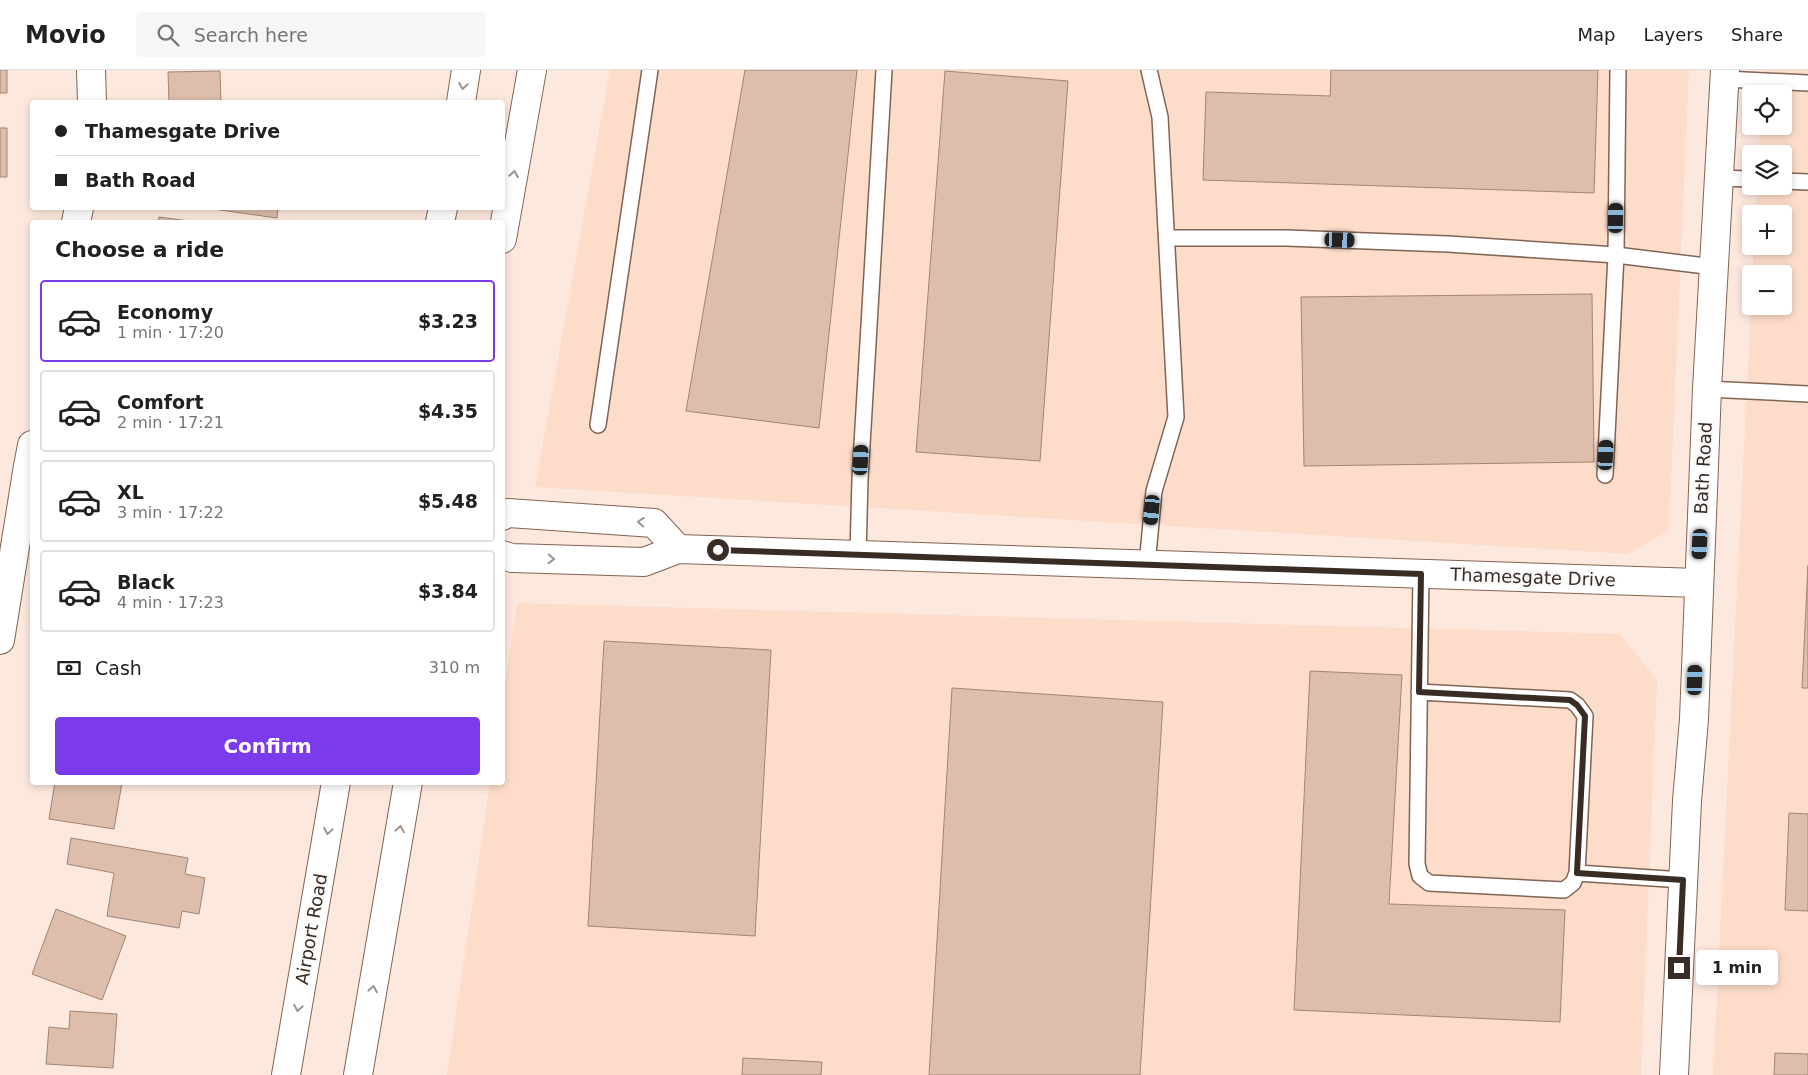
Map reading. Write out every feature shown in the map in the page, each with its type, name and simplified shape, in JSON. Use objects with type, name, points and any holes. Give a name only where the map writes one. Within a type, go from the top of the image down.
[{"type":"street","points":[[91,70],[92,100]]},
{"type":"street","points":[[461,100],[466,70]]},
{"type":"street","points":[[505,222],[532,70]]},
{"type":"street","name":"Bath Road","points":[[1674,1075],[1683,880],[1694,719],[1707,389],[1725,75]]},
{"type":"street","points":[[0,640],[30,465]]},
{"type":"street","points":[[505,514],[508,513],[654,523],[678,549]]},
{"type":"street","name":"Thamesgate Drive","points":[[505,557],[644,562],[678,549],[1698,583]]},
{"type":"street","name":"Airport Road","points":[[286,1075],[335,785]]},
{"type":"street","points":[[358,1075],[407,785]]},
{"type":"lane","points":[[598,425],[650,70]]},
{"type":"lane","points":[[858,555],[860,480],[884,70]]},
{"type":"lane","points":[[1147,564],[1154,491],[1176,417],[1160,117],[1149,70]]},
{"type":"lane","points":[[1605,475],[1616,255],[1618,70]]},
{"type":"lane","points":[[1725,75],[1808,83]]},
{"type":"lane","points":[[1718,178],[1742,179]]},
{"type":"lane","points":[[1792,181],[1808,182]]},
{"type":"lane","points":[[1167,238],[1286,238],[1448,244],[1616,255],[1714,267]]},
{"type":"lane","points":[[1707,389],[1808,394]]},
{"type":"lane","points":[[1419,692],[1570,700],[1577,705],[1585,716],[1577,873],[1573,883],[1564,890],[1429,882],[1420,876],[1417,864],[1419,692],[1421,574]]},
{"type":"lane","points":[[1577,873],[1683,880]]},
{"type":"shaded area","points":[[610,70],[1689,70],[1669,530],[1628,554],[535,487]]},
{"type":"shaded area","points":[[1763,70],[1808,70],[1808,1075],[1713,1075],[1751,315],[1792,315],[1792,265],[1753,265],[1754,255],[1792,255],[1792,205],[1756,205],[1757,195],[1792,195],[1792,145],[1759,145],[1760,135],[1792,135],[1792,85],[1762,85]]},
{"type":"shaded area","points":[[517,603],[1620,634],[1657,680],[1641,1075],[447,1075],[490,785],[505,785],[505,685]]},
{"type":"building","points":[[0,70],[7,70],[7,93],[0,93]]},
{"type":"building","points":[[745,70],[857,70],[819,428],[686,411]]},
{"type":"building","points":[[1331,70],[1598,70],[1594,193],[1203,180],[1206,92],[1330,96]]},
{"type":"building","points":[[220,71],[221,100],[169,100],[168,72]]},
{"type":"building","points":[[945,71],[1068,81],[1040,461],[916,452]]},
{"type":"building","points":[[0,128],[7,128],[7,177],[0,177]]},
{"type":"building","points":[[220,210],[278,210],[277,218]]},
{"type":"building","points":[[159,217],[181,220],[158,220]]},
{"type":"building","points":[[1592,294],[1594,462],[1304,466],[1301,297]]},
{"type":"building","points":[[1808,565],[1808,688],[1802,688]]},
{"type":"building","points":[[604,641],[771,650],[755,936],[588,926]]},
{"type":"building","points":[[1310,671],[1402,675],[1389,904],[1565,910],[1560,1022],[1294,1010]]},
{"type":"building","points":[[952,688],[1163,702],[1140,1075],[929,1075]]},
{"type":"building","points":[[55,785],[122,785],[114,829],[49,819]]},
{"type":"building","points":[[1789,813],[1808,814],[1808,911],[1785,910]]},
{"type":"building","points":[[71,838],[188,858],[185,874],[205,878],[199,914],[182,911],[179,928],[107,916],[114,873],[67,864]]},
{"type":"building","points":[[56,909],[126,936],[102,1000],[32,974]]},
{"type":"building","points":[[70,1011],[117,1014],[113,1068],[46,1064],[49,1027],[69,1029]]},
{"type":"building","points":[[1775,1053],[1808,1054],[1808,1075],[1774,1075]]},
{"type":"building","points":[[743,1058],[822,1062],[821,1075],[742,1075]]},
{"type":"route","points":[[718,550],[1421,574],[1419,692],[1570,700],[1577,705],[1585,716],[1577,873],[1683,880],[1679,968]]}]
